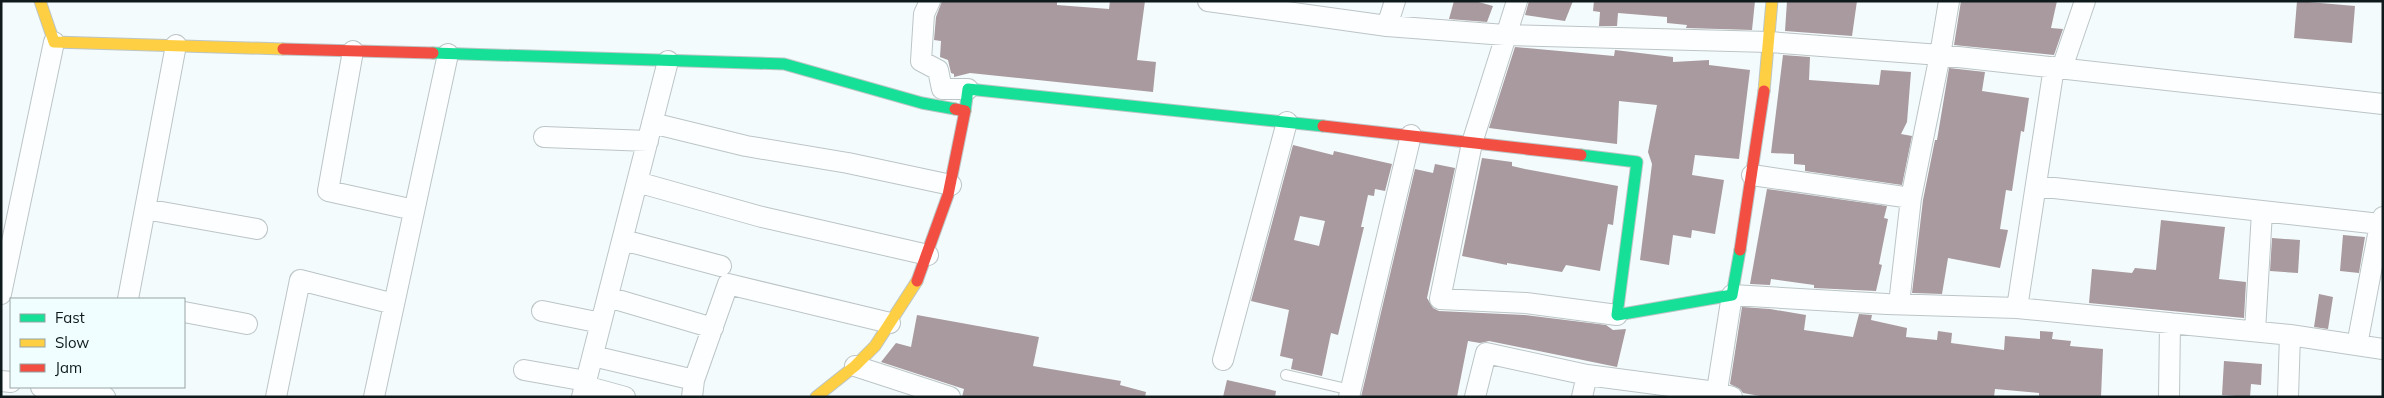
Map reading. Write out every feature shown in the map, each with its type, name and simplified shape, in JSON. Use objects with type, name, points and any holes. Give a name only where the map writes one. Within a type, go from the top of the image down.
[{"type":"street","points":[[1,294],[54,42],[40,1]]},
{"type":"street","points":[[930,1],[924,14],[922,61],[938,70],[942,89],[968,89],[1410,134],[1637,162],[1616,315]]},
{"type":"street","points":[[1208,1],[1387,26],[1504,35],[1769,42],[1940,54],[2383,104]]},
{"type":"street","points":[[1387,26],[1395,1]]},
{"type":"street","points":[[1517,1],[1504,35],[1472,143],[1440,299],[1526,304],[1616,315],[1732,295],[2017,308],[2255,331],[2383,349]]},
{"type":"street","points":[[1475,397],[1486,353],[1587,374],[1721,395],[1732,295],[1752,175],[1769,42],[1772,1]]},
{"type":"street","points":[[1899,304],[1911,198],[1949,1]]},
{"type":"street","points":[[2017,308],[2036,186],[2058,68],[2085,1]]},
{"type":"street","points":[[54,42],[784,64],[922,103],[965,111]]},
{"type":"street","points":[[128,298],[176,45]]},
{"type":"street","points":[[353,51],[328,191],[414,210]]},
{"type":"street","points":[[374,397],[448,54]]},
{"type":"street","points":[[584,388],[668,61]]},
{"type":"street","points":[[816,397],[855,366],[876,346],[916,284],[928,255],[951,185],[968,89]]},
{"type":"street","points":[[1223,360],[1287,122]]},
{"type":"street","points":[[544,137],[650,132],[848,163],[951,185]]},
{"type":"street","points":[[1350,394],[1410,134]]},
{"type":"street","points":[[1752,175],[1911,198]]},
{"type":"street","points":[[637,182],[762,217],[928,255]]},
{"type":"street","points":[[2036,186],[2262,212],[2381,220],[2357,345]]},
{"type":"street","points":[[145,209],[258,229]]},
{"type":"street","points":[[2255,331],[2262,212]]},
{"type":"street","points":[[623,240],[721,266]]},
{"type":"street","points":[[276,397],[300,280],[394,304]]},
{"type":"street","points":[[593,356],[693,388],[728,284],[890,324]]},
{"type":"street","points":[[608,297],[712,328]]},
{"type":"street","points":[[542,311],[601,323]]},
{"type":"street","points":[[185,312],[247,324]]},
{"type":"street","points":[[2169,397],[2170,323]]},
{"type":"street","points":[[2288,397],[2290,335]]},
{"type":"street","points":[[855,366],[950,397]]},
{"type":"street","points":[[524,370],[584,388],[625,397]]},
{"type":"street","points":[[1582,397],[1587,374]]},
{"type":"street","points":[[48,388],[107,397]]},
{"type":"lane","points":[[1286,375],[1350,394]]},
{"type":"building","points":[[942,1],[1057,1],[1057,5],[1109,9],[1110,1],[1145,1],[1137,60],[1156,62],[1153,92],[970,73],[954,77],[948,60],[940,57],[941,41],[934,40],[936,17]]},
{"type":"building","points":[[1454,1],[1475,1],[1493,6],[1487,22],[1449,19]]},
{"type":"building","points":[[1529,1],[1573,1],[1565,21],[1525,15]]},
{"type":"building","points":[[1594,1],[1755,1],[1752,30],[1686,28],[1687,25],[1667,23],[1667,17],[1618,13],[1617,26],[1599,26],[1600,12],[1593,11]]},
{"type":"building","points":[[1787,1],[1857,1],[1852,36],[1785,31]]},
{"type":"building","points":[[1961,1],[2057,1],[2051,28],[2063,29],[2054,55],[1954,45]]},
{"type":"building","points":[[2297,1],[2355,6],[2352,43],[2294,38]]},
{"type":"building","points":[[1515,47],[1614,56],[1615,50],[1673,57],[1673,62],[1709,60],[1709,65],[1750,70],[1739,159],[1695,155],[1692,175],[1724,180],[1715,234],[1692,230],[1691,238],[1673,235],[1669,265],[1640,260],[1652,164],[1648,152],[1657,105],[1619,101],[1617,144],[1489,128]]},
{"type":"building","points":[[1783,55],[1810,57],[1809,80],[1879,85],[1881,70],[1911,72],[1907,122],[1901,134],[1912,136],[1902,185],[1805,171],[1805,165],[1794,164],[1794,154],[1771,153]]},
{"type":"building","points":[[1949,68],[1985,72],[1982,91],[2029,98],[2024,132],[2021,131],[2012,191],[2006,190],[2000,229],[2008,230],[2000,268],[1948,258],[1942,294],[1912,293],[1923,200],[1935,140],[1937,140]]},
{"type":"building","points":[[1293,145],[1333,155],[1334,151],[1392,164],[1385,191],[1375,189],[1374,196],[1368,195],[1361,227],[1364,227],[1338,335],[1331,333],[1322,376],[1291,369],[1293,359],[1280,356],[1289,310],[1251,301]],"holes":[[[1300,216],[1325,221],[1319,246],[1294,240]]]},
{"type":"building","points":[[1482,158],[1512,162],[1512,166],[1525,169],[1618,186],[1613,225],[1608,224],[1600,271],[1566,265],[1562,272],[1507,263],[1507,265],[1462,256]]},
{"type":"building","points":[[1435,164],[1455,168],[1427,298],[1433,308],[1439,311],[1525,315],[1606,325],[1613,330],[1626,329],[1617,367],[1489,341],[1480,343],[1468,341],[1457,397],[1361,397],[1415,169],[1433,173]]},
{"type":"building","points":[[1767,189],[1887,206],[1884,218],[1888,219],[1879,264],[1882,265],[1876,291],[1814,288],[1814,285],[1771,279],[1770,285],[1750,284]]},
{"type":"building","points":[[2161,220],[2225,227],[2219,279],[2246,282],[2244,318],[2089,303],[2092,269],[2132,273],[2135,268],[2156,270]]},
{"type":"building","points":[[2343,235],[2365,237],[2359,273],[2340,271]]},
{"type":"building","points":[[2272,238],[2300,240],[2298,273],[2270,271]]},
{"type":"building","points":[[2319,294],[2333,297],[2328,329],[2314,327]]},
{"type":"building","points":[[1742,307],[1806,315],[1804,330],[1853,337],[1859,314],[1872,315],[1871,320],[1907,328],[1906,337],[1937,340],[1938,331],[1952,333],[1951,343],[2004,350],[2005,336],[2040,339],[2040,331],[2053,332],[2052,339],[2071,341],[2070,346],[2103,349],[2101,397],[2039,397],[2039,393],[1995,389],[1994,397],[1766,397],[1743,393],[1740,389],[1730,384]]},
{"type":"building","points":[[917,315],[1039,337],[1033,366],[1121,381],[1120,385],[1146,392],[1145,397],[962,397],[964,389],[881,362],[896,343],[911,347]]},
{"type":"building","points":[[2224,361],[2262,364],[2261,385],[2251,384],[2250,397],[2222,395]]},
{"type":"building","points":[[1227,380],[1276,391],[1275,397],[1223,397]]},
{"type":"traffic: fast","points":[[433,53],[784,64],[922,103],[955,109]]},
{"type":"traffic: fast","points":[[965,111],[968,89],[1323,126]]},
{"type":"traffic: fast","points":[[1581,155],[1637,162],[1617,315],[1732,295],[1740,250]]},
{"type":"traffic: slow","points":[[40,1],[54,42],[283,49]]},
{"type":"traffic: slow","points":[[1764,91],[1772,1]]},
{"type":"traffic: slow","points":[[816,397],[855,366],[875,346],[917,281]]},
{"type":"traffic: jam","points":[[283,49],[433,53]]},
{"type":"traffic: jam","points":[[1740,250],[1764,91]]},
{"type":"traffic: jam","points":[[917,281],[948,195],[965,111],[955,109]]},
{"type":"traffic: jam","points":[[1323,126],[1581,155]]}]
